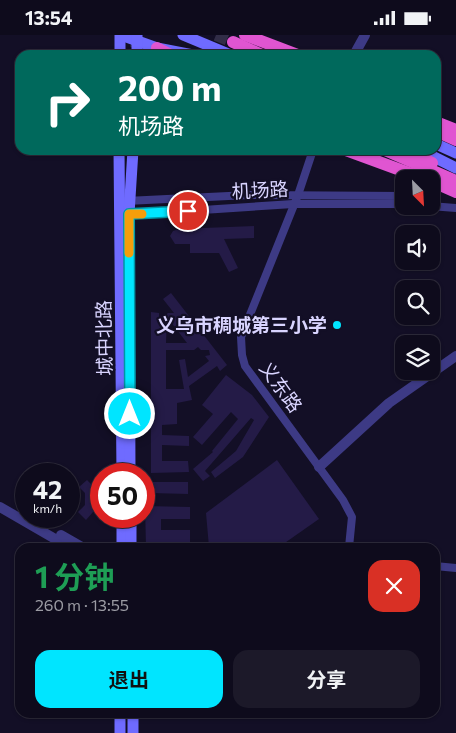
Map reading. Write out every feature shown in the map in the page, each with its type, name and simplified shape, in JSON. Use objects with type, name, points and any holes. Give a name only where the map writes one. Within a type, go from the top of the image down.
[{"type":"highway","points":[[245,35],[285,50]]},
{"type":"highway","points":[[233,44],[249,50]]},
{"type":"highway","points":[[233,44],[259,50]]},
{"type":"highway","points":[[156,48],[160,50]]},
{"type":"highway","points":[[441,124],[456,130]]},
{"type":"highway","points":[[441,133],[456,140]]},
{"type":"highway","points":[[360,155],[400,170]]},
{"type":"highway","points":[[395,155],[456,181]]},
{"type":"highway","points":[[417,155],[456,177]]},
{"type":"highway","points":[[440,185],[456,192]]},
{"type":"main road","points":[[120,50],[120,35],[137,38],[156,48],[167,50]]},
{"type":"main road","points":[[183,35],[233,44]]},
{"type":"main road","points":[[441,146],[456,153]]},
{"type":"main road","points":[[120,155],[125,201]]},
{"type":"main road","name":"城中北路","points":[[122,463],[124,215],[132,155]]},
{"type":"main road","points":[[430,155],[456,168]]},
{"type":"main road","name":"城中北路","points":[[124,215],[130,463]]},
{"type":"main road","points":[[122,528],[122,543]]},
{"type":"main road","points":[[131,528],[131,543]]},
{"type":"main road","points":[[120,718],[120,733]]},
{"type":"main road","points":[[133,718],[133,733]]},
{"type":"street","points":[[357,50],[365,35]]},
{"type":"street","name":"义东路","points":[[311,155],[298,195],[240,337],[242,355],[253,378],[344,500],[352,517],[349,543]]},
{"type":"street","name":"机场路","points":[[125,201],[298,195],[395,196]]},
{"type":"street","name":"机场路","points":[[124,215],[293,205],[395,203]]},
{"type":"street","points":[[440,207],[456,208]]},
{"type":"street","points":[[319,467],[388,403],[456,356]]},
{"type":"street","points":[[0,499],[15,508]]},
{"type":"street","points":[[0,507],[62,543]]},
{"type":"street","points":[[50,528],[75,543]]},
{"type":"street","points":[[440,566],[456,568]]},
{"type":"building","points":[[254,226],[254,238],[224,239],[238,268],[229,272],[219,253],[190,253],[190,244],[175,244],[170,236],[173,231],[179,229]]},
{"type":"building","points":[[171,293],[227,365],[220,371],[217,366],[189,386],[192,400],[177,403],[177,424],[162,425],[162,435],[189,436],[189,446],[162,445],[162,461],[188,461],[189,472],[155,473],[155,463],[151,463],[151,312],[159,313],[159,320],[168,313],[174,313],[163,299]],"holes":[[[167,317],[187,343],[166,343]],[[198,347],[201,350],[209,350],[210,355],[205,356],[209,361],[188,377],[185,359],[179,360],[184,389],[166,389],[166,350],[194,350]]]},
{"type":"building","points":[[226,375],[252,395],[269,417],[243,457],[215,478],[211,472],[236,451],[254,420],[251,418],[205,471],[210,476],[203,481],[193,469],[213,452],[238,419],[231,412],[202,445],[193,437],[213,414],[202,405]]},
{"type":"building","points":[[277,460],[319,519],[285,543],[209,543],[206,513]]},
{"type":"building","points":[[87,480],[90,483],[90,515],[86,520],[80,514],[80,510],[85,505],[85,493],[80,486]]},
{"type":"building","points":[[155,482],[188,482],[188,494],[155,493]]},
{"type":"building","points":[[155,506],[190,507],[190,519],[161,519],[161,530],[190,530],[190,542],[146,543],[146,528],[155,528]]},
{"type":"tunnel","points":[[216,35],[233,42]]},
{"type":"tunnel","points":[[133,41],[148,50]]},
{"type":"slow traffic","points":[[129,253],[129,214],[142,214]]},
{"type":"place","name":"义乌市稠城第三小学","points":[[337,325]]},
{"type":"route","points":[[130,414],[129,214],[188,211]]}]
